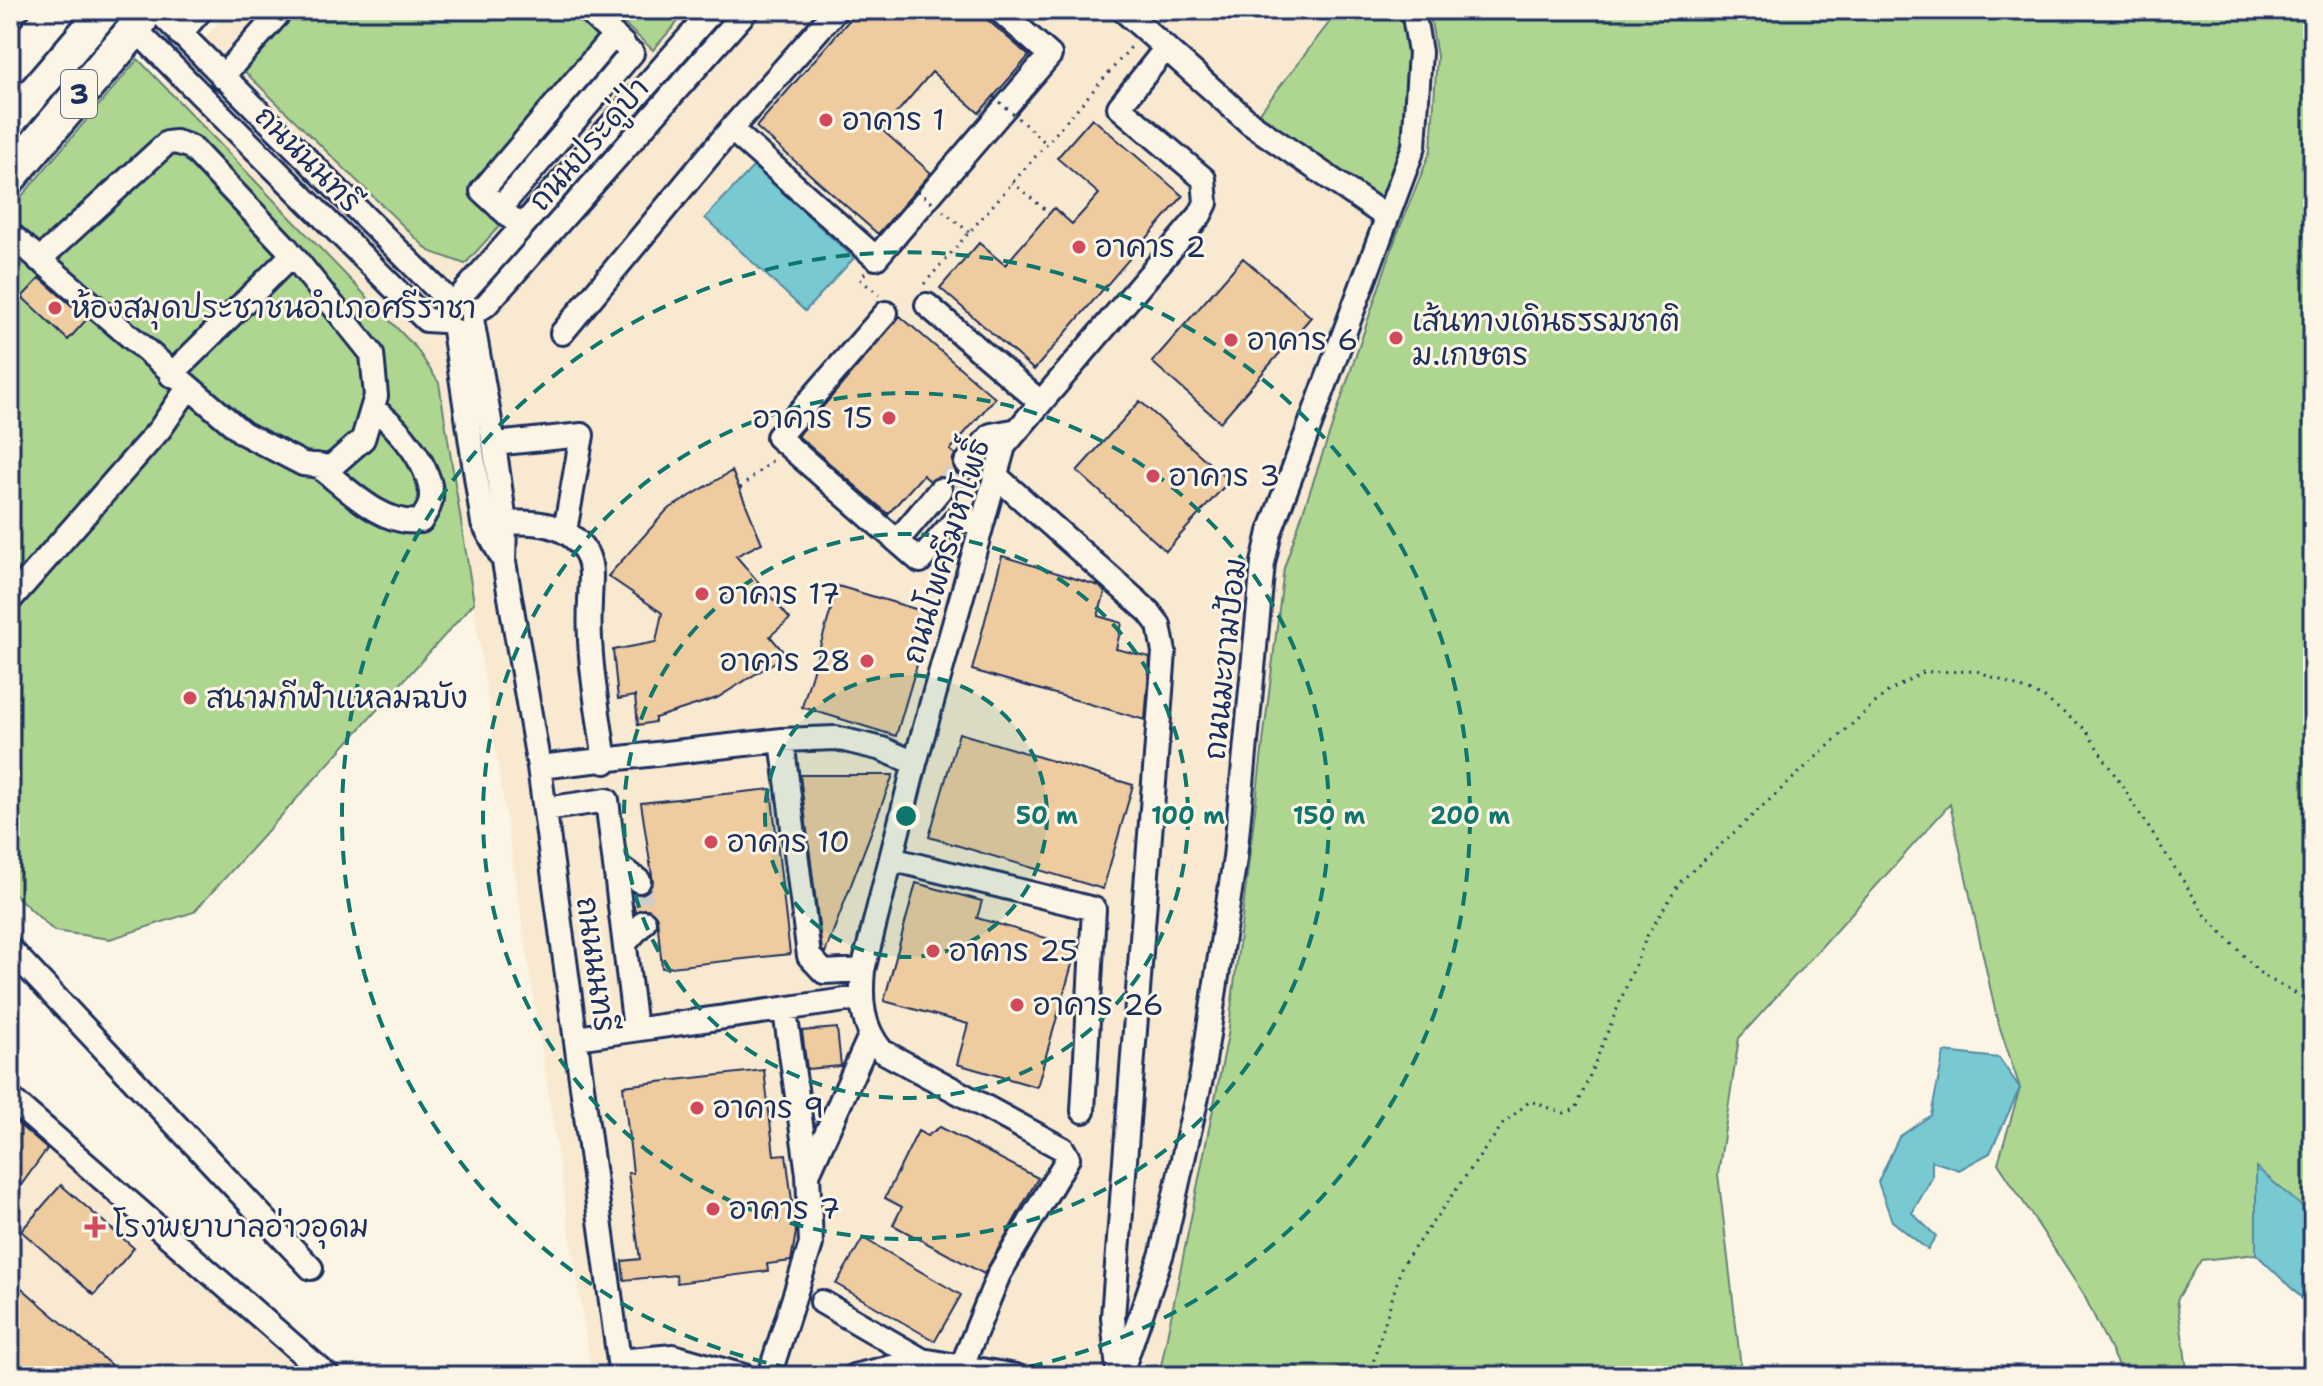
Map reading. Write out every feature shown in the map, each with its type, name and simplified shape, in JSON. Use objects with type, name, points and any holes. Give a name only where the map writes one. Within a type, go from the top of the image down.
[{"type":"highway","points":[[10,31],[28,10]]},
{"type":"highway","name":"3","points":[[10,66],[58,10]]},
{"type":"highway","name":"3","points":[[10,140],[140,15]]},
{"type":"highway","name":"3","points":[[10,176],[140,15]]},
{"type":"street","points":[[180,34],[201,10]]},
{"type":"street","points":[[222,77],[282,10]]},
{"type":"street","points":[[587,10],[655,75]]},
{"type":"street","name":"ถนนประดู่ป่า","points":[[458,314],[521,227],[713,10]]},
{"type":"street","name":"ถนนประดู่ป่า","points":[[458,314],[486,305],[747,10]]},
{"type":"street","points":[[562,333],[731,129],[836,10]]},
{"type":"street","points":[[731,129],[876,258],[1050,55],[999,10]]},
{"type":"street","points":[[1123,10],[1251,124],[1385,216]]},
{"type":"street","name":"ถนนมะขามป้อม","points":[[1119,1376],[1162,1253],[1202,1074],[1235,858],[1263,563],[1270,532],[1385,216],[1414,146],[1420,52],[1413,10]]},
{"type":"street","name":"ถนนนนทรี","points":[[140,15],[180,34],[458,314],[494,444],[505,523],[504,562],[539,767],[620,1369]]},
{"type":"street","name":"ถนนนนทรี","points":[[140,15],[251,144],[426,320],[458,314]]},
{"type":"street","points":[[521,227],[482,191],[614,35]]},
{"type":"street","name":"ถนนโพศรีมหาโพธิ์","points":[[860,998],[863,970],[915,763],[1004,446],[1013,431],[1200,215],[1206,203],[1204,179],[1119,107],[1166,48]]},
{"type":"street","points":[[500,208],[632,53]]},
{"type":"street","points":[[251,144],[270,125]]},
{"type":"street","points":[[10,234],[39,260],[180,382],[243,433],[303,464],[331,467],[363,439],[376,396],[372,354],[292,255],[191,147],[176,142],[167,143],[39,260]]},
{"type":"street","points":[[578,162],[598,180]]},
{"type":"street","points":[[298,192],[317,172]]},
{"type":"street","points":[[10,600],[160,429],[180,382],[292,255]]},
{"type":"street","points":[[924,295],[1039,401]]},
{"type":"street","points":[[886,306],[778,437],[920,561],[957,518],[982,524]]},
{"type":"street","name":"ถนนนนทรี","points":[[458,314],[483,523],[504,562]]},
{"type":"street","points":[[317,465],[387,517],[401,522],[421,521],[431,502],[430,485],[422,467],[388,416],[372,409]]},
{"type":"street","points":[[966,463],[991,435],[1013,431]]},
{"type":"street","points":[[494,444],[582,435],[565,531]]},
{"type":"street","points":[[995,475],[1149,612],[1159,625],[1164,652],[1113,1317],[1119,1376]]},
{"type":"street","points":[[897,541],[940,490]]},
{"type":"street","points":[[505,523],[539,522],[565,531],[584,549],[591,565],[588,630],[605,762]]},
{"type":"street","points":[[539,767],[782,740],[836,738],[882,749],[915,763]]},
{"type":"street","points":[[782,740],[809,956],[824,972],[863,970]]},
{"type":"street","points":[[545,809],[607,800],[635,1029]]},
{"type":"street","points":[[891,859],[1094,909],[1083,1111]]},
{"type":"street","points":[[615,864],[639,881]]},
{"type":"street","points":[[625,943],[644,922]]},
{"type":"street","points":[[10,949],[311,1268]]},
{"type":"street","points":[[576,1038],[785,1011],[860,998],[870,1036],[882,1051],[1063,1149],[1068,1158],[999,1274],[961,1368]]},
{"type":"street","points":[[769,1376],[811,1244],[808,1174],[785,1011]]},
{"type":"street","points":[[808,1174],[870,1036]]},
{"type":"street","points":[[10,1098],[328,1376]]},
{"type":"street","points":[[822,1302],[922,1360],[1016,1376]]},
{"type":"street","points":[[620,1369],[673,1356],[744,1376]]},
{"type":"street","points":[[854,1376],[922,1360]]},
{"type":"path","points":[[924,295],[969,232],[1135,43]]},
{"type":"path","points":[[994,97],[1047,144]]},
{"type":"path","points":[[1012,182],[1049,213]]},
{"type":"path","points":[[918,191],[969,232]]},
{"type":"path","points":[[876,258],[860,279],[886,306]]},
{"type":"path","points":[[1369,1376],[1402,1265],[1503,1124],[1530,1101],[1564,1113],[1576,1109],[1647,936],[1680,882],[1886,693],[1923,672],[1977,671],[2042,696],[2085,729],[2206,916],[2262,975],[2313,1003]]},
{"type":"shaded area","points":[[230,10],[1429,10],[1437,56],[1431,150],[1396,237],[1284,568],[1228,1035],[1158,1376],[592,1376],[439,383],[416,348],[162,85]]},
{"type":"shaded area","name":"โรงพยาบาลอ่าวอุดม","points":[[10,1078],[349,1376],[10,1376]]},
{"type":"green space","points":[[293,10],[579,10],[604,34],[472,189],[504,221],[465,264],[429,251],[242,69]]},
{"type":"green space","points":[[609,10],[688,10],[653,50]]},
{"type":"green space","points":[[1339,10],[1413,10],[1414,146],[1385,216],[1251,124]]},
{"type":"green space","points":[[1429,10],[2313,10],[2313,1216],[2256,1168],[2256,1254],[2201,1260],[2177,1300],[2188,1376],[2123,1376],[2084,1295],[1998,1163],[2020,1088],[1997,1019],[1950,804],[1739,1038],[1718,1174],[1742,1376],[1159,1376],[1228,1035],[1284,568],[1396,237],[1431,150],[1437,56]]},
{"type":"green space","points":[[138,59],[416,348],[439,383],[474,603],[194,912],[110,939],[54,931],[10,890],[10,686],[13,682],[10,678],[10,210]]},
{"type":"water","points":[[754,166],[854,258],[805,311],[705,218]]},
{"type":"water","points":[[1944,1052],[1999,1058],[2020,1088],[1990,1153],[1959,1170],[1932,1161],[1932,1178],[1912,1213],[1936,1236],[1928,1250],[1892,1221],[1878,1182],[1899,1137],[1931,1115]]},
{"type":"water","points":[[2256,1167],[2313,1216],[2313,1309],[2256,1254]]},
{"type":"building","name":"อาคาร 1","points":[[858,10],[976,10],[1029,56],[979,113],[932,72],[882,130],[931,173],[878,234],[756,127]]},
{"type":"building","name":"อาคาร 2","points":[[1092,118],[1183,196],[1034,370],[940,288],[979,243],[1005,265],[1054,208],[1072,224],[1099,194],[1057,158]]},
{"type":"building","name":"อาคาร 6","points":[[1243,258],[1311,317],[1220,422],[1152,362]]},
{"type":"building","name":"ห้องสมุดประชาชนอำเภอศรีราชา","points":[[40,278],[87,319],[68,340],[22,297]]},
{"type":"building","name":"อาคาร 15","points":[[900,316],[995,398],[950,450],[955,454],[952,461],[956,473],[964,477],[975,473],[952,500],[950,480],[942,476],[930,481],[923,475],[888,514],[798,436]]},
{"type":"building","name":"อาคาร 3","points":[[1140,401],[1229,481],[1166,551],[1077,471]]},
{"type":"building","name":"อาคาร 17","points":[[732,471],[762,543],[736,556],[790,619],[770,636],[786,655],[717,698],[655,718],[655,722],[638,725],[635,696],[618,699],[613,650],[656,642],[662,613],[608,576],[667,510]]},
{"type":"building","points":[[1002,556],[1099,586],[1105,592],[1098,616],[1122,623],[1116,649],[1150,657],[1145,720],[972,670]]},
{"type":"building","name":"อาคาร 28","points":[[838,586],[932,614],[896,736],[802,707]]},
{"type":"building","points":[[959,733],[1133,785],[1103,889],[929,837]]},
{"type":"building","points":[[800,775],[893,775],[825,953],[822,950]]},
{"type":"building","name":"อาคาร 10","points":[[771,789],[790,954],[662,968],[657,917],[648,909],[635,912],[632,893],[646,893],[653,882],[641,803]]},
{"type":"building","points":[[916,883],[982,901],[977,918],[1077,947],[1037,1087],[957,1064],[968,1024],[884,1001]]},
{"type":"building","points":[[837,1028],[841,1066],[807,1069],[802,1031]]},
{"type":"building","points":[[764,1070],[774,1155],[786,1154],[796,1232],[791,1261],[767,1264],[768,1271],[677,1283],[676,1275],[624,1280],[622,1261],[640,1259],[628,1173],[633,1173],[623,1086]]},
{"type":"building","points":[[10,1117],[47,1149],[19,1188],[10,1179]]},
{"type":"building","points":[[940,1127],[1038,1178],[984,1274],[893,1225],[902,1207],[885,1198],[918,1131],[927,1136]]},
{"type":"building","points":[[61,1185],[134,1248],[94,1295],[21,1231]]},
{"type":"building","points":[[863,1238],[961,1295],[935,1341],[836,1284]]},
{"type":"building","points":[[10,1278],[111,1365],[101,1376],[10,1376]]},
{"type":"tunnel","points":[[940,490],[966,463]]},
{"type":"tunnel","points":[[639,881],[644,922]]},
{"type":"place","name":"อาคาร 1","points":[[826,120]]},
{"type":"place","name":"อาคาร 2","points":[[1079,247]]},
{"type":"place","name":"ห้องสมุดประชาชนอำเภอศรีราชา","points":[[55,308]]},
{"type":"place","name":"เส้นทางเดินธรรมชาติ ม.เกษตร","points":[[1396,338]]},
{"type":"place","name":"อาคาร 6","points":[[1231,340]]},
{"type":"place","name":"อาคาร 15","points":[[889,418]]},
{"type":"place","name":"อาคาร 3","points":[[1153,476]]},
{"type":"place","name":"อาคาร 17","points":[[702,594]]},
{"type":"place","name":"อาคาร 28","points":[[867,661]]},
{"type":"place","name":"สนามกีฬาแหลมฉบัง","points":[[190,698]]},
{"type":"place","name":"อาคาร 10","points":[[711,842]]},
{"type":"place","name":"อาคาร 25","points":[[933,951]]},
{"type":"place","name":"อาคาร 26","points":[[1017,1005]]},
{"type":"place","name":"อาคาร 9","points":[[697,1108]]},
{"type":"place","name":"อาคาร 7","points":[[713,1209]]},
{"type":"place","name":"โรงพยาบาลอ่าวอุดม","points":[[95,1227]]}]
